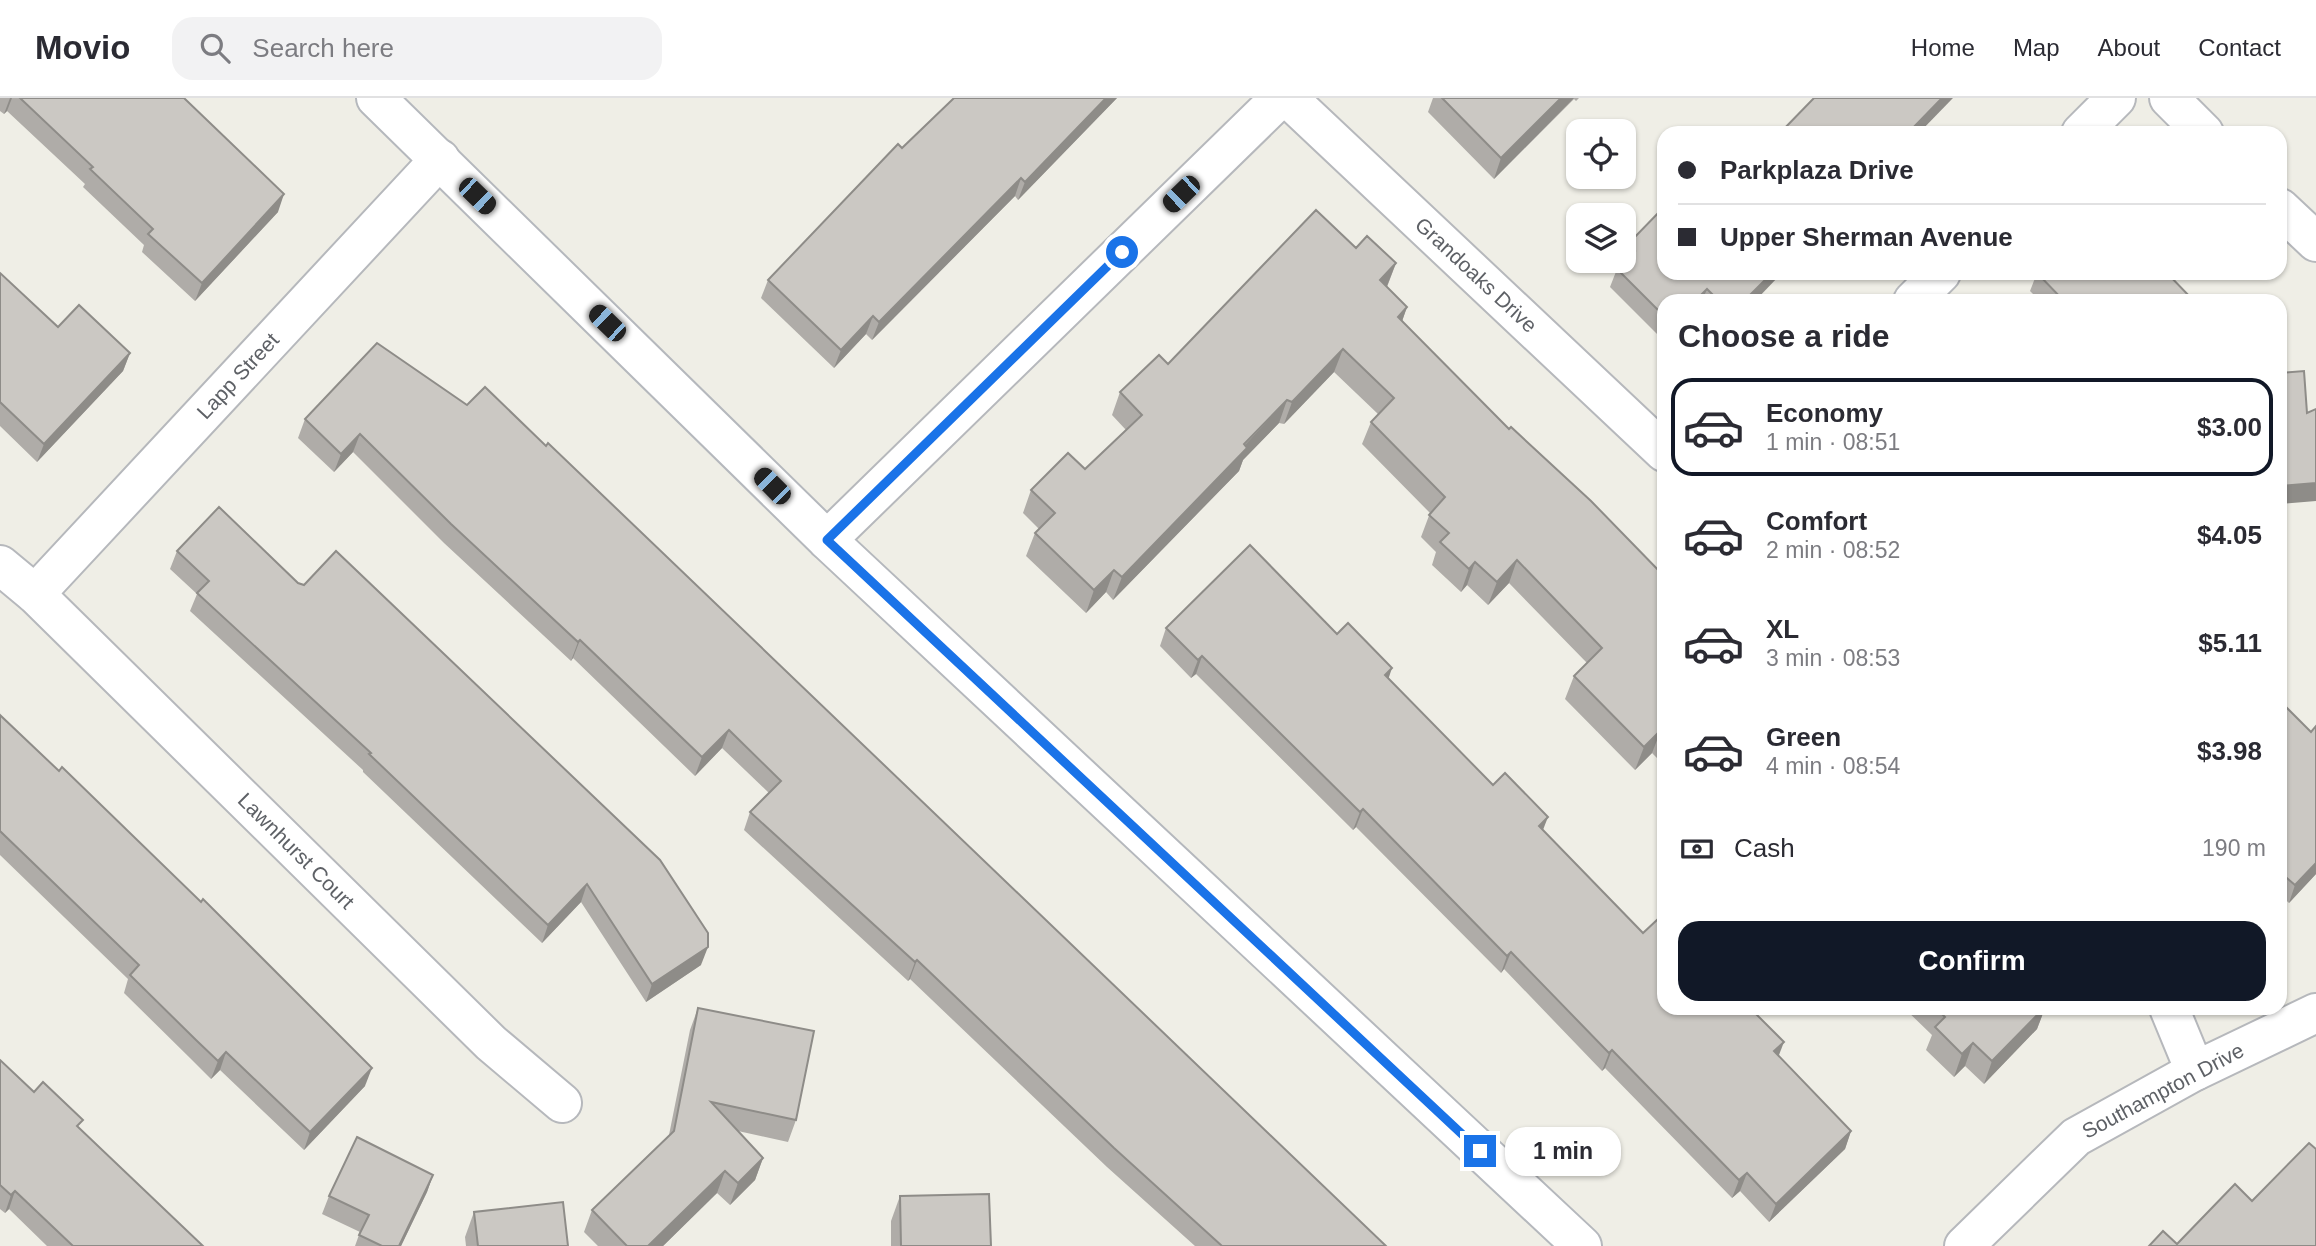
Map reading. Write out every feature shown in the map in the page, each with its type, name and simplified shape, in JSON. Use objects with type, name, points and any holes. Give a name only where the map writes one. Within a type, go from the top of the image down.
[{"type":"street","points":[[376,98],[827,540],[1582,1246]]},
{"type":"street","points":[[827,540],[1280,98]]},
{"type":"street","name":"Grandoaks Drive","points":[[1288,98],[1657,445]]},
{"type":"street","points":[[2088,126],[2116,98]]},
{"type":"street","points":[[2169,98],[2197,126]]},
{"type":"street","name":"Lapp Street","points":[[35,594],[440,159]]},
{"type":"street","points":[[2287,215],[2316,242]]},
{"type":"street","points":[[1920,294],[1934,280]]},
{"type":"street","name":"Lawnhurst Court","points":[[0,565],[35,594],[491,1043],[562,1103]]},
{"type":"street","name":"Southampton Drive","points":[[1964,1246],[2077,1137],[2195,1071],[2316,1013]]},
{"type":"street","points":[[2172,1015],[2195,1071]]},
{"type":"building","points":[[20,98],[184,98],[284,194],[202,283],[148,234],[153,229]]},
{"type":"building","points":[[954,98],[1106,98],[1025,182],[1021,178],[879,322],[873,316],[841,350],[768,280],[898,144],[902,148]]},
{"type":"building","points":[[1442,98],[1561,98],[1501,158]]},
{"type":"building","points":[[1814,98],[1942,98],[1915,126],[1787,126]]},
{"type":"building","points":[[1316,210],[1356,248],[1367,236],[1396,263],[1380,280],[1407,307],[1398,317],[1509,429],[1511,427],[1591,501],[1657,569],[1657,734],[1644,747],[1574,676],[1602,648],[1517,560],[1497,582],[1475,562],[1469,569],[1440,542],[1449,533],[1429,515],[1445,497],[1371,422],[1394,398],[1343,349],[1292,402],[1287,400],[1244,444],[1247,448],[1122,577],[1114,570],[1094,590],[1035,533],[1055,513],[1031,490],[1068,453],[1085,469],[1142,415],[1120,392],[1159,355],[1168,364]]},
{"type":"building","points":[[1657,214],[1657,280],[1765,280],[1751,294],[1712,294],[1707,289],[1702,294],[1657,294],[1657,309],[1621,273],[1636,273],[1636,236]]},
{"type":"building","points":[[0,273],[58,327],[79,305],[130,353],[44,444],[0,402]]},
{"type":"building","points":[[2044,280],[2174,280],[2187,294],[2057,294]]},
{"type":"building","points":[[377,343],[467,405],[485,387],[546,446],[548,443],[1386,1246],[1222,1246],[1114,1148],[917,960],[915,962],[750,812],[781,781],[729,730],[702,757],[580,640],[578,642],[451,524],[360,434],[341,454],[305,419]]},
{"type":"building","points":[[2304,371],[2307,413],[2316,409],[2316,483],[2287,485],[2287,372]]},
{"type":"building","points":[[219,507],[298,583],[304,585],[336,551],[660,860],[708,933],[708,947],[652,984],[587,884],[548,925],[369,754],[371,753],[197,593],[209,581],[177,551]]},
{"type":"building","points":[[1250,545],[1337,634],[1348,623],[1392,668],[1385,675],[1493,785],[1505,773],[1548,817],[1539,826],[1643,933],[1657,920],[1657,1015],[1757,1015],[1784,1042],[1774,1051],[1851,1131],[1776,1204],[1747,1173],[1739,1180],[1612,1050],[1609,1053],[1511,952],[1507,956],[1363,809],[1360,812],[1202,656],[1198,660],[1166,628]]},
{"type":"building","points":[[2287,708],[2311,732],[2316,726],[2316,863],[2295,885],[2287,878]]},
{"type":"building","points":[[0,715],[59,771],[62,767],[201,902],[203,899],[372,1068],[310,1132],[226,1052],[218,1061],[196,1040],[130,975],[139,965],[0,831]]},
{"type":"building","points":[[698,1008],[814,1031],[796,1120],[711,1102],[763,1158],[738,1183],[725,1171],[648,1246],[627,1246],[592,1210],[674,1131]]},
{"type":"building","points":[[1943,1015],[2037,1015],[1992,1061],[1973,1043],[1962,1054],[1935,1027],[1945,1017]]},
{"type":"building","points":[[0,1060],[34,1092],[43,1082],[83,1120],[77,1126],[203,1246],[73,1246],[15,1191],[11,1195],[0,1185]]},
{"type":"building","points":[[357,1137],[433,1175],[399,1246],[382,1246],[359,1235],[369,1215],[329,1196]]},
{"type":"building","points":[[2309,1143],[2316,1149],[2316,1246],[2149,1246],[2163,1231],[2177,1244],[2235,1184],[2252,1201]]},
{"type":"building","points":[[989,1194],[991,1246],[901,1246],[900,1196]]},
{"type":"building","points":[[563,1202],[568,1246],[478,1246],[474,1212]]},
{"type":"route","points":[[1122,252],[827,540],[1480,1151]]}]
